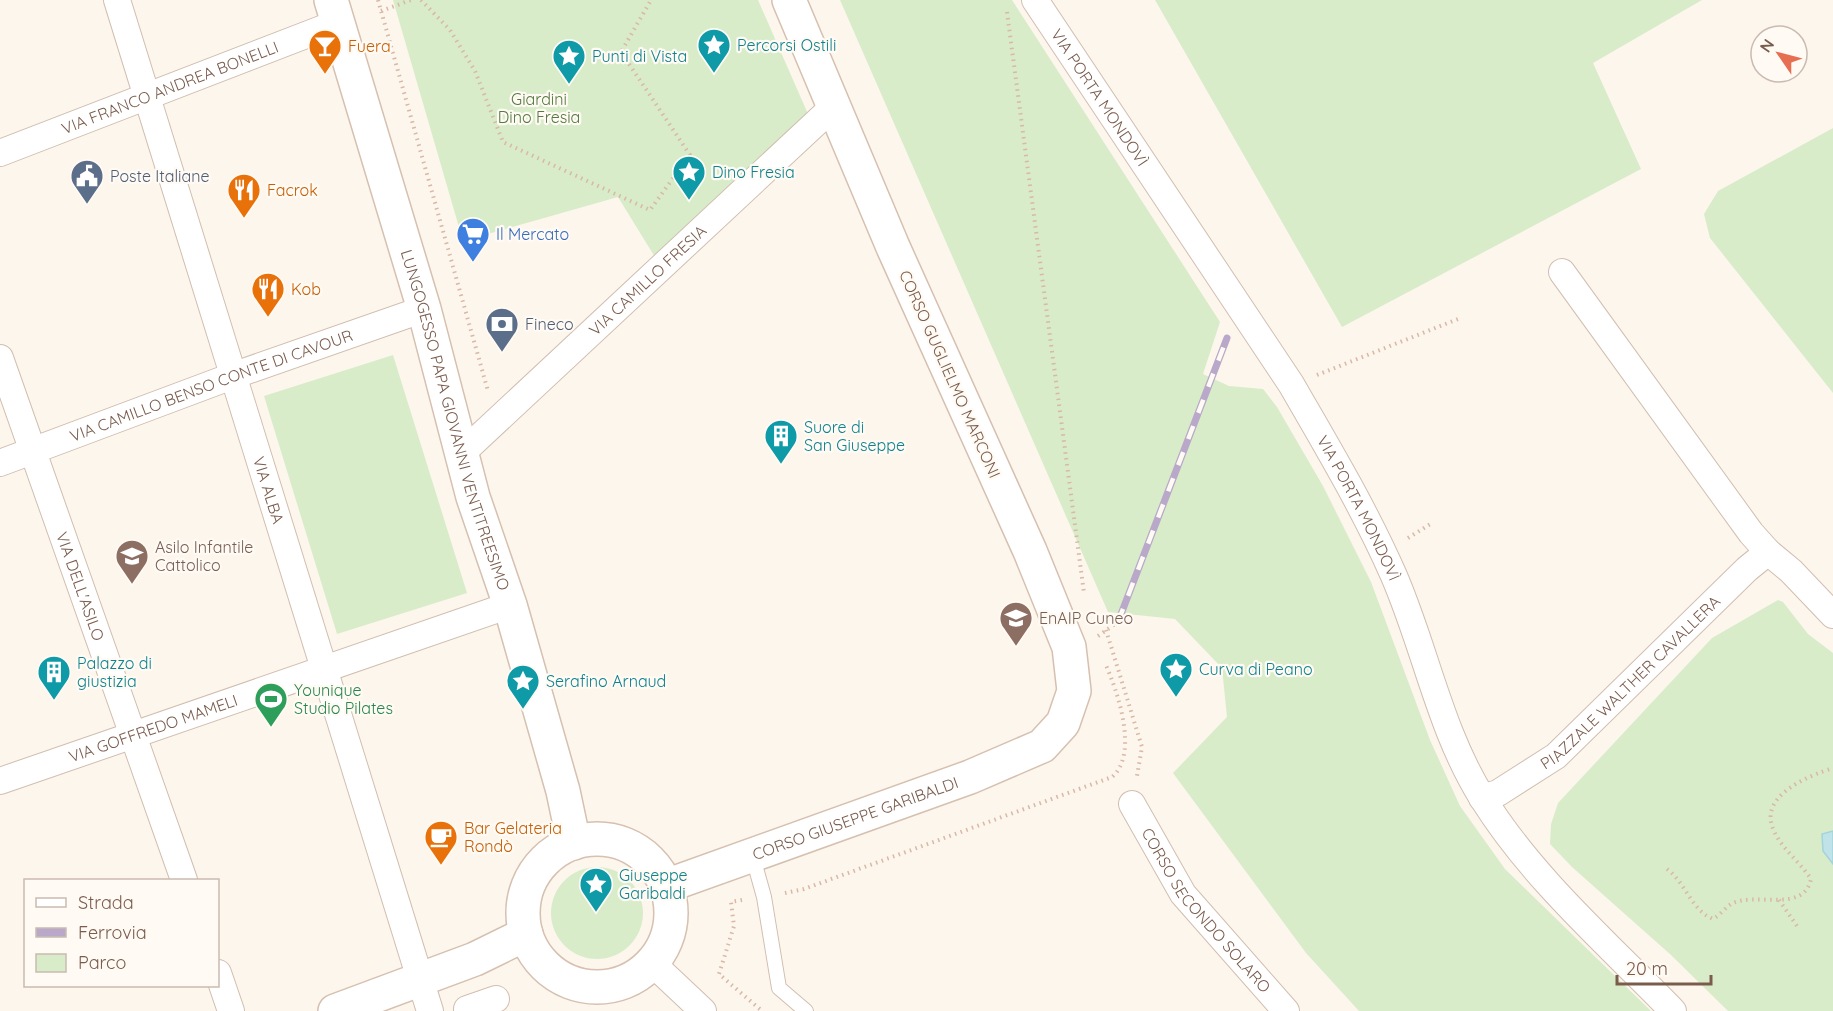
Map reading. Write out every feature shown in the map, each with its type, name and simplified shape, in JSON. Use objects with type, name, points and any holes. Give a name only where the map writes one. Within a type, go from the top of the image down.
[{"type":"street","name":"VIA ALBA","points":[[117,0],[235,375],[430,1011]]},
{"type":"street","name":"CORSO GUGLIELMO MARCONI","points":[[789,0],[833,107],[1030,551],[1069,647],[1074,691],[1064,723],[1042,746]]},
{"type":"street","name":"VIA PORTA MONDOVÌ","points":[[1035,0],[1266,346],[1324,441],[1394,576],[1457,753],[1482,798],[1533,866],[1673,1011]]},
{"type":"street","name":"VIA FRANCO ANDREA BONELLI","points":[[0,153],[148,96],[334,12]]},
{"type":"street","name":"LUNGOGESSO PAPA GIOVANNI VENTITREESIMO","points":[[334,12],[424,309],[461,454],[510,605],[563,791],[574,843]]},
{"type":"street","name":"VIA CAMILLO FRESIA","points":[[461,454],[833,107]]},
{"type":"street","points":[[1562,272],[1768,552],[1791,570],[1833,615]]},
{"type":"street","name":"VIA CAMILLO BENSO CONTE DI CAVOUR","points":[[0,463],[235,375],[424,309]]},
{"type":"street","name":"VIA DELL'ASILO","points":[[0,358],[184,879]]},
{"type":"street","name":"PIAZZALE WALTHER CAVALLERA","points":[[1482,798],[1498,793],[1556,756],[1768,552]]},
{"type":"street","name":"VIA GOFFREDO MAMELI","points":[[0,782],[325,667],[510,605]]},
{"type":"street","name":"CORSO GIUSEPPE GARIBALDI","points":[[666,886],[970,777],[1042,746]]},
{"type":"street","name":"CORSO SECONDO SOLARO","points":[[1132,793],[1183,894],[1286,1011]]},
{"type":"street","points":[[596,839],[628,846],[638,851],[655,867],[666,886],[671,918],[668,935],[652,963],[634,977],[613,985],[591,987],[570,982],[550,971],[536,954],[526,934],[523,912],[527,890],[537,869],[554,853],[574,843],[596,839]]},
{"type":"street","points":[[335,1011],[420,980],[526,934]]},
{"type":"street","points":[[652,963],[704,1011]]},
{"type":"street","points":[[219,976],[231,1011]]},
{"type":"street","points":[[467,1009],[496,999]]},
{"type":"lane","points":[[752,854],[764,897],[779,988],[806,1011]]},
{"type":"path","points":[[378,0],[497,421]]},
{"type":"path","points":[[381,11],[411,0]]},
{"type":"path","points":[[421,0],[450,30],[475,71],[503,142],[650,210],[690,155],[621,52],[651,0]]},
{"type":"path","points":[[1005,0],[1084,592],[1076,599]]},
{"type":"path","points":[[1308,378],[1458,318]]},
{"type":"path","points":[[1095,638],[1118,622]]},
{"type":"path","points":[[1106,630],[1142,747],[1132,793]]},
{"type":"path","points":[[1667,868],[1683,884],[1702,915],[1713,919],[1731,904],[1746,900],[1779,900],[1801,896],[1809,887],[1811,879],[1773,830],[1771,818],[1773,804],[1792,787],[1833,768]]},
{"type":"path","points":[[1779,900],[1797,926]]},
{"type":"path","points":[[731,902],[734,926],[729,951],[719,974],[762,1011]]},
{"type":"green space","name":"Giardini Dino Fresia","points":[[393,0],[758,0],[808,114],[658,262],[618,197],[463,241]]},
{"type":"green space","points":[[840,0],[1012,0],[1220,322],[1203,374],[1229,386],[1263,389],[1277,407],[1323,486],[1371,582],[1430,740],[1460,806],[1505,869],[1651,1011],[1359,1011],[1306,953],[1173,773],[1227,717],[1222,668],[1175,619],[1108,612]]},
{"type":"green space","points":[[1155,0],[1702,0],[1593,63],[1641,169],[1342,327]]},
{"type":"green space","points":[[1833,128],[1833,393],[1710,238],[1704,214],[1718,191]]},
{"type":"green space","points":[[393,355],[467,593],[337,634],[264,396]]},
{"type":"green space","points":[[1778,600],[1783,602],[1808,634],[1833,653],[1833,1011],[1728,1011],[1671,955],[1572,867],[1550,844],[1551,824],[1558,803],[1712,638]]},
{"type":"green space","points":[[597,867],[615,870],[630,880],[640,895],[643,913],[640,931],[630,946],[615,956],[597,959],[579,956],[564,946],[554,931],[551,913],[554,895],[564,880],[579,870]]},
{"type":"water","points":[[1833,831],[1833,864],[1823,851],[1822,834]]},
{"type":"railway","points":[[1118,622],[1227,338]]},
{"type":"place","name":"Percorsi Ostili","points":[[714,74]]},
{"type":"place","name":"Fuera","points":[[325,75]]},
{"type":"place","name":"Punti di Vista","points":[[569,85]]},
{"type":"place","name":"Dino Fresia","points":[[689,201]]},
{"type":"place","name":"Poste Italiane","points":[[87,205]]},
{"type":"place","name":"Facrok","points":[[244,219]]},
{"type":"place","name":"Il Mercato","points":[[473,263]]},
{"type":"place","name":"Kob","points":[[268,318]]},
{"type":"place","name":"Fineco","points":[[502,353]]},
{"type":"place","name":"Suore di San Giuseppe","points":[[781,465]]},
{"type":"place","name":"Asilo Infantile Cattolico","points":[[132,585]]},
{"type":"place","name":"EnAIP Cuneo","points":[[1016,647]]},
{"type":"place","name":"Curva di Peano","points":[[1176,698]]},
{"type":"place","name":"Palazzo di giustizia","points":[[54,701]]},
{"type":"place","name":"Serafino Arnaud","points":[[523,710]]},
{"type":"place","name":"Younique Studio Pilates","points":[[271,728]]},
{"type":"place","name":"Bar Gelateria Rondò","points":[[441,866]]},
{"type":"place","name":"Giuseppe Garibaldi","points":[[596,913]]}]
